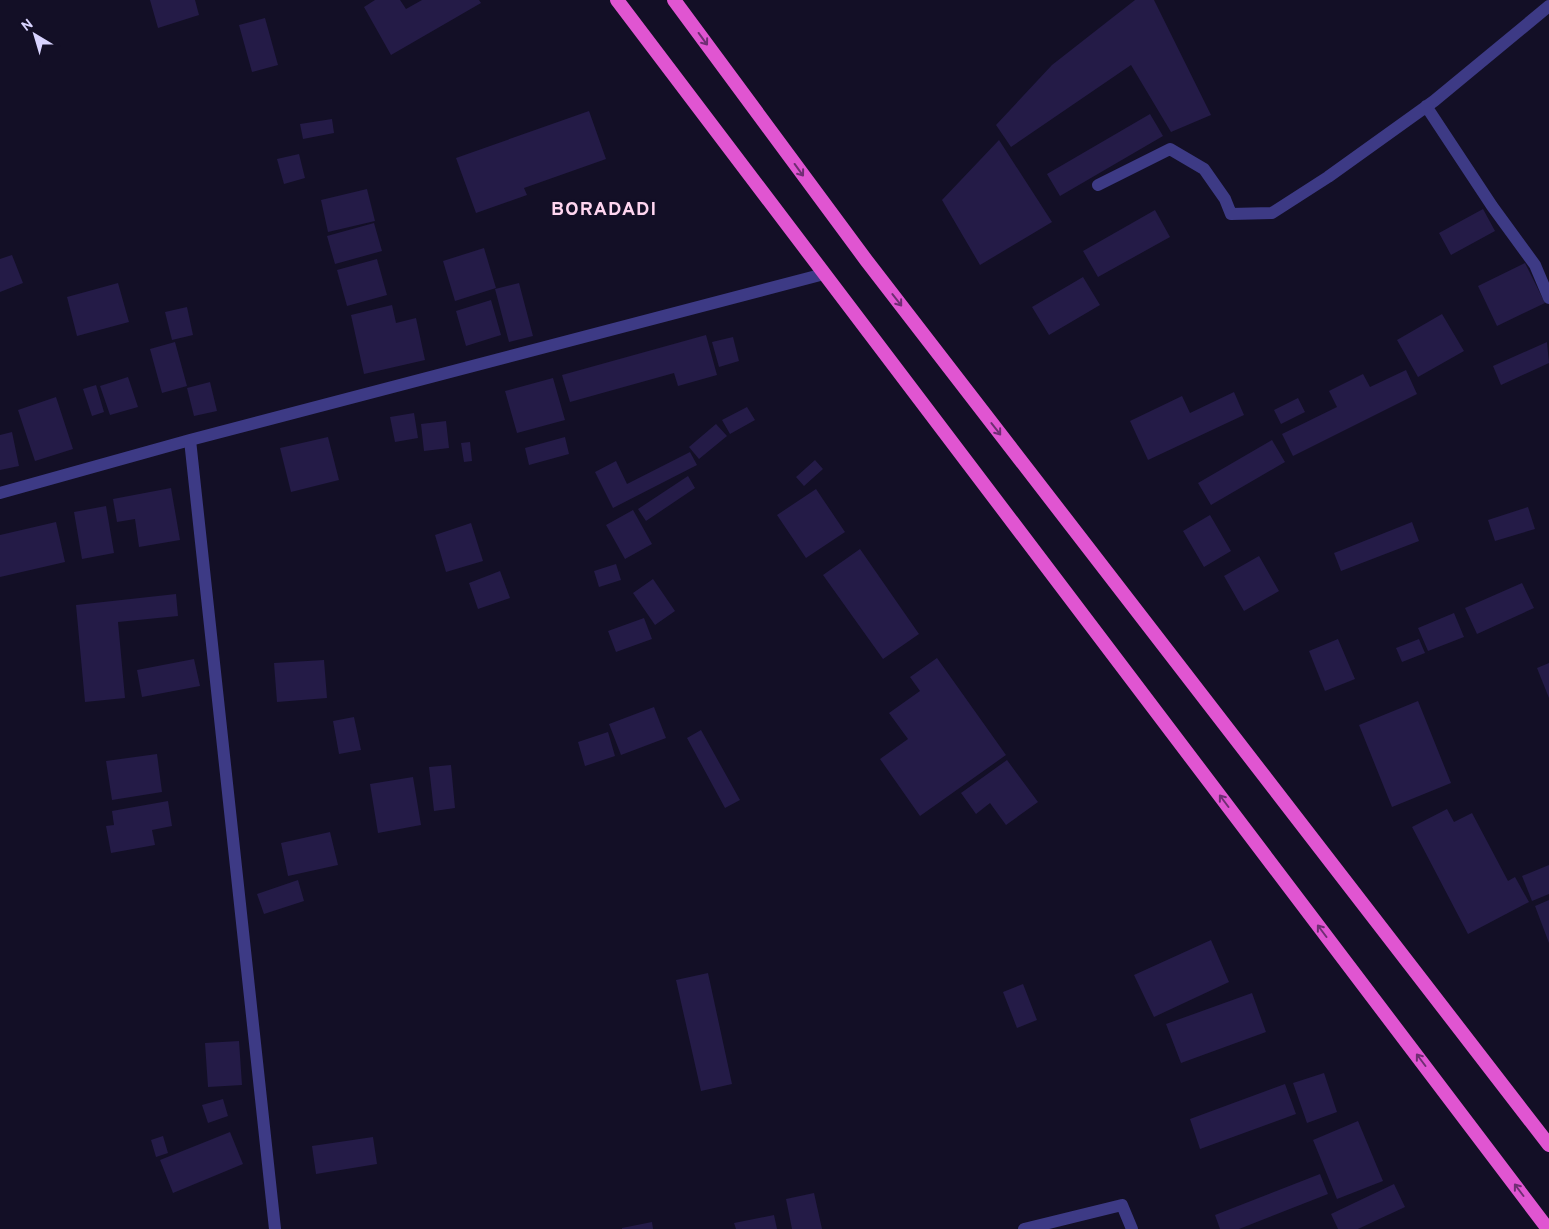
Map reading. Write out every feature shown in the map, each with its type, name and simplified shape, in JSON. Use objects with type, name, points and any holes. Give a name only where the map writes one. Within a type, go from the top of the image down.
[{"type":"highway","points":[[617,0],[1548,1229]]},
{"type":"highway","points":[[674,0],[878,276],[1549,1145]]},
{"type":"street","points":[[1098,185],[1170,149],[1204,169],[1225,199],[1231,214],[1272,213],[1328,177],[1426,106],[1549,6]]},
{"type":"street","points":[[1426,106],[1492,206],[1535,265],[1549,298]]},
{"type":"street","points":[[0,493],[190,440],[824,274]]},
{"type":"street","points":[[190,440],[276,1229]]},
{"type":"street","points":[[1024,1229],[1122,1205],[1132,1229]]},
{"type":"building","points":[[150,0],[195,0],[199,15],[158,28]]},
{"type":"building","points":[[375,0],[400,0],[406,9],[422,0],[479,0],[481,3],[391,55],[364,7]]},
{"type":"building","points":[[1135,0],[1154,0],[1211,115],[1171,132],[1131,65],[1011,147],[996,125],[1052,65]]},
{"type":"building","points":[[265,18],[278,65],[252,72],[239,25]]},
{"type":"building","points":[[589,111],[606,159],[524,188],[527,195],[476,213],[456,158]]},
{"type":"building","points":[[1150,114],[1163,136],[1060,196],[1047,174]]},
{"type":"building","points":[[332,119],[334,133],[303,139],[300,124]]},
{"type":"building","points":[[999,140],[1052,222],[980,265],[942,200]]},
{"type":"building","points":[[299,154],[305,178],[284,184],[277,159]]},
{"type":"building","points":[[367,189],[375,221],[328,232],[321,200]]},
{"type":"building","points":[[1483,209],[1495,231],[1451,255],[1439,233]]},
{"type":"building","points":[[1155,210],[1170,237],[1098,277],[1083,251]]},
{"type":"building","points":[[374,223],[382,251],[335,264],[327,236]]},
{"type":"building","points":[[484,248],[496,288],[455,301],[443,261]]},
{"type":"building","points":[[12,255],[23,283],[0,292],[0,259]]},
{"type":"building","points":[[377,259],[387,295],[347,306],[337,270]]},
{"type":"building","points":[[1525,263],[1545,303],[1497,326],[1478,286]]},
{"type":"building","points":[[1083,277],[1100,305],[1049,335],[1032,307]]},
{"type":"building","points":[[118,283],[129,322],[77,336],[67,297]]},
{"type":"building","points":[[519,283],[533,336],[509,342],[495,289]]},
{"type":"building","points":[[491,300],[501,335],[466,346],[456,311]]},
{"type":"building","points":[[392,305],[396,323],[416,318],[425,360],[364,374],[351,315]]},
{"type":"building","points":[[187,307],[193,335],[172,340],[165,312]]},
{"type":"building","points":[[1442,314],[1464,351],[1418,377],[1397,340]]},
{"type":"building","points":[[706,335],[717,375],[678,386],[674,373],[570,402],[562,375]]},
{"type":"building","points":[[733,337],[739,361],[719,367],[712,342]]},
{"type":"building","points":[[175,342],[187,386],[162,393],[150,349]]},
{"type":"building","points":[[1547,342],[1549,363],[1501,385],[1493,366]]},
{"type":"building","points":[[1406,370],[1417,394],[1293,456],[1282,434],[1337,407],[1329,391],[1363,374],[1370,387]]},
{"type":"building","points":[[128,377],[138,407],[110,415],[100,386]]},
{"type":"building","points":[[553,378],[565,420],[517,433],[505,391]]},
{"type":"building","points":[[210,382],[217,411],[194,416],[187,388]]},
{"type":"building","points":[[96,385],[104,412],[92,416],[83,389]]},
{"type":"building","points":[[1234,392],[1244,415],[1148,460],[1130,421],[1182,396],[1190,413]]},
{"type":"building","points":[[56,397],[73,449],[35,461],[18,410]]},
{"type":"building","points":[[1298,398],[1305,412],[1281,424],[1274,410]]},
{"type":"building","points":[[747,407],[755,420],[730,434],[722,420]]},
{"type":"building","points":[[414,413],[418,438],[395,442],[390,417]]},
{"type":"building","points":[[446,421],[449,448],[424,451],[421,424]]},
{"type":"building","points":[[716,424],[727,436],[699,459],[689,447]]},
{"type":"building","points":[[12,432],[19,466],[0,470],[0,435]]},
{"type":"building","points":[[328,437],[339,480],[291,492],[280,448]]},
{"type":"building","points":[[565,437],[569,454],[529,465],[525,448]]},
{"type":"building","points":[[1272,440],[1285,462],[1211,505],[1198,483]]},
{"type":"building","points":[[470,442],[472,461],[464,462],[461,443]]},
{"type":"building","points":[[690,452],[697,465],[613,508],[595,472],[616,461],[627,484]]},
{"type":"building","points":[[815,460],[823,469],[804,486],[796,477]]},
{"type":"building","points":[[688,476],[695,488],[646,521],[638,509]]},
{"type":"building","points":[[171,488],[180,540],[139,547],[135,519],[117,522],[113,499]]},
{"type":"building","points":[[816,489],[845,532],[806,558],[777,515]]},
{"type":"building","points":[[106,506],[114,553],[82,559],[74,512]]},
{"type":"building","points":[[1528,507],[1535,529],[1495,541],[1488,520]]},
{"type":"building","points":[[633,510],[652,544],[625,559],[606,525]]},
{"type":"building","points":[[1210,515],[1231,551],[1204,567],[1183,531]]},
{"type":"building","points":[[56,522],[65,562],[0,577],[0,535]]},
{"type":"building","points":[[1412,522],[1419,541],[1341,571],[1334,553]]},
{"type":"building","points":[[471,523],[483,561],[446,572],[435,535]]},
{"type":"building","points":[[860,549],[919,634],[883,659],[823,575]]},
{"type":"building","points":[[1259,556],[1279,591],[1244,611],[1224,576]]},
{"type":"building","points":[[616,564],[621,580],[599,587],[594,571]]},
{"type":"building","points":[[500,571],[510,598],[478,609],[469,583]]},
{"type":"building","points":[[653,579],[675,611],[655,625],[633,593]]},
{"type":"building","points":[[1522,583],[1534,608],[1477,634],[1465,608]]},
{"type":"building","points":[[176,594],[178,616],[118,622],[125,698],[85,702],[76,605]]},
{"type":"building","points":[[1454,613],[1464,637],[1428,651],[1418,628]]},
{"type":"building","points":[[644,618],[652,639],[616,652],[608,631]]},
{"type":"building","points":[[1338,639],[1355,679],[1325,691],[1309,651]]},
{"type":"building","points":[[1419,639],[1425,653],[1402,662],[1396,648]]},
{"type":"building","points":[[937,658],[1006,755],[920,816],[880,759],[908,739],[889,713],[920,691],[910,677]]},
{"type":"building","points":[[194,659],[200,686],[142,697],[137,670]]},
{"type":"building","points":[[324,660],[327,698],[277,702],[274,663]]},
{"type":"building","points":[[1549,663],[1549,698],[1537,668]]},
{"type":"building","points":[[1418,701],[1451,783],[1392,807],[1359,725]]},
{"type":"building","points":[[654,707],[666,738],[621,755],[609,724]]},
{"type":"building","points":[[354,717],[361,750],[339,754],[333,721]]},
{"type":"building","points":[[701,730],[740,800],[725,808],[687,738]]},
{"type":"building","points":[[608,732],[615,756],[585,766],[578,742]]},
{"type":"building","points":[[157,754],[162,792],[112,800],[106,761]]},
{"type":"building","points":[[1007,760],[1038,802],[1006,825],[990,803],[976,814],[961,793]]},
{"type":"building","points":[[451,765],[455,808],[434,811],[429,767]]},
{"type":"building","points":[[413,777],[421,825],[378,833],[370,784]]},
{"type":"building","points":[[168,801],[172,826],[152,830],[155,845],[111,853],[106,826],[114,825],[112,811]]},
{"type":"building","points":[[1447,809],[1454,822],[1472,813],[1508,881],[1515,877],[1529,902],[1468,934],[1412,827]]},
{"type":"building","points":[[330,832],[338,865],[288,876],[281,843]]},
{"type":"building","points":[[1549,865],[1549,894],[1532,901],[1522,876]]},
{"type":"building","points":[[298,880],[304,901],[264,914],[257,894]]},
{"type":"building","points":[[1549,900],[1549,943],[1535,906]]},
{"type":"building","points":[[1211,940],[1229,982],[1154,1017],[1134,975]]},
{"type":"building","points":[[708,973],[732,1084],[701,1091],[676,980]]},
{"type":"building","points":[[1023,984],[1037,1020],[1017,1028],[1003,992]]},
{"type":"building","points":[[1252,993],[1266,1032],[1181,1063],[1166,1024]]},
{"type":"building","points":[[239,1041],[242,1085],[208,1087],[205,1043]]},
{"type":"building","points":[[1324,1073],[1337,1112],[1307,1123],[1293,1083]]},
{"type":"building","points":[[1285,1084],[1296,1114],[1200,1149],[1190,1119]]},
{"type":"building","points":[[223,1099],[228,1116],[208,1123],[202,1105]]},
{"type":"building","points":[[1358,1121],[1383,1181],[1337,1199],[1313,1140]]},
{"type":"building","points":[[230,1132],[243,1164],[173,1193],[160,1160]]},
{"type":"building","points":[[163,1136],[168,1153],[156,1157],[151,1140]]},
{"type":"building","points":[[373,1137],[377,1164],[316,1174],[312,1146]]},
{"type":"building","points":[[1320,1174],[1328,1194],[1239,1229],[1220,1229],[1215,1215]]},
{"type":"building","points":[[1394,1184],[1405,1207],[1358,1229],[1338,1229],[1331,1214]]},
{"type":"building","points":[[814,1193],[822,1229],[792,1229],[786,1199]]},
{"type":"building","points":[[774,1215],[777,1229],[736,1229],[734,1223]]},
{"type":"building","points":[[652,1222],[653,1229],[622,1229],[622,1228]]},
{"type":"district","name":"BORADADI","points":[[604,208]]}]
